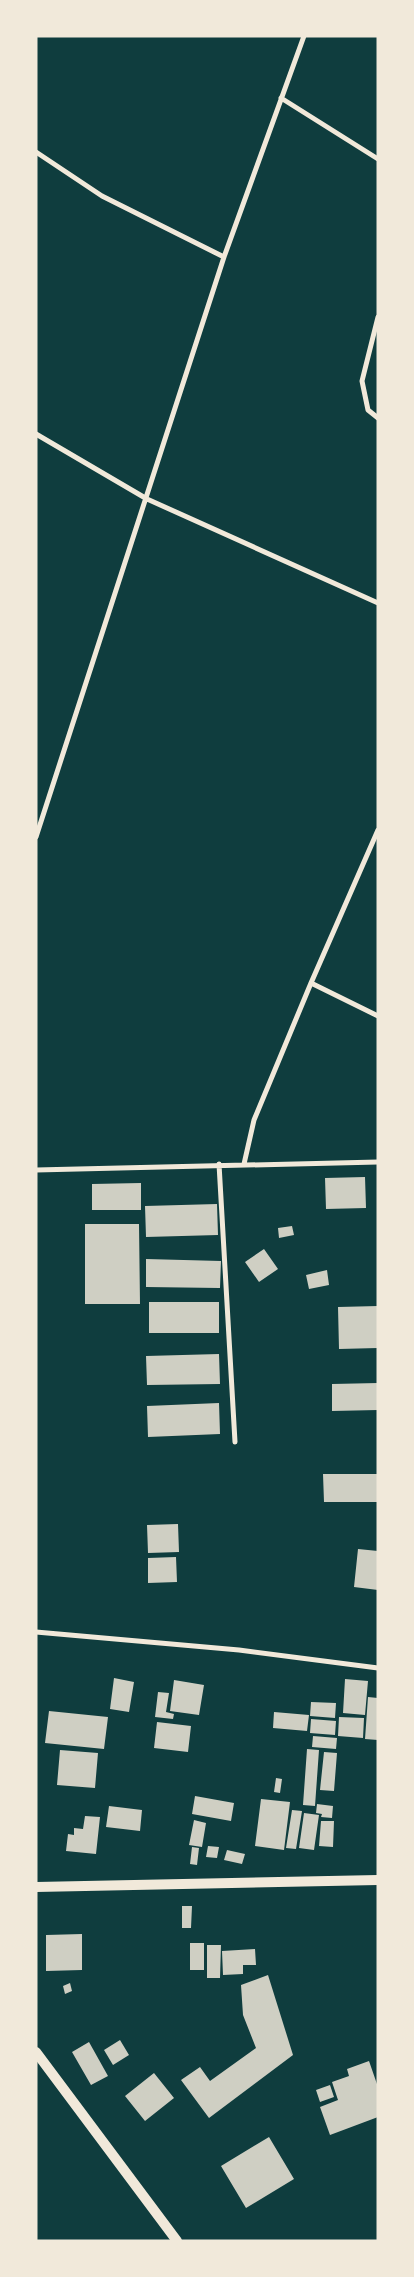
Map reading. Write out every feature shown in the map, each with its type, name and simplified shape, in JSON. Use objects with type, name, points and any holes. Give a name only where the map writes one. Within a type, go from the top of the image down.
[{"type":"main road","points":[[36,1887],[378,1880]]},
{"type":"main road","points":[[36,2052],[177,2241]]},
{"type":"street","points":[[36,837],[224,257],[304,36]]},
{"type":"street","points":[[281,98],[378,159]]},
{"type":"street","points":[[36,152],[102,196],[224,257]]},
{"type":"street","points":[[378,317],[362,380],[368,410],[378,418]]},
{"type":"street","points":[[36,434],[147,499],[378,603]]},
{"type":"street","points":[[244,1164],[254,1120],[378,830]]},
{"type":"street","points":[[311,983],[378,1016]]},
{"type":"street","points":[[36,1170],[219,1164],[378,1162]]},
{"type":"street","points":[[219,1164],[235,1442]]},
{"type":"street","points":[[36,1632],[239,1650],[378,1668]]},
{"type":"building","points":[[365,1177],[366,1208],[326,1209],[325,1178]]},
{"type":"building","points":[[141,1183],[141,1210],[92,1210],[92,1184]]},
{"type":"building","points":[[217,1204],[218,1235],[146,1237],[145,1206]]},
{"type":"building","points":[[85,1224],[139,1224],[140,1304],[85,1304]]},
{"type":"building","points":[[292,1226],[294,1235],[279,1238],[278,1228]]},
{"type":"building","points":[[264,1249],[278,1269],[259,1282],[245,1262]]},
{"type":"building","points":[[146,1259],[221,1261],[220,1288],[146,1287]]},
{"type":"building","points":[[327,1270],[329,1285],[309,1289],[306,1275]]},
{"type":"building","points":[[149,1302],[219,1302],[219,1333],[149,1333]]},
{"type":"building","points":[[378,1306],[378,1348],[339,1349],[338,1307]]},
{"type":"building","points":[[219,1354],[220,1384],[147,1385],[146,1356]]},
{"type":"building","points":[[378,1383],[378,1410],[332,1411],[332,1384]]},
{"type":"building","points":[[219,1403],[220,1434],[148,1437],[147,1406]]},
{"type":"building","points":[[323,1474],[378,1474],[378,1502],[324,1502]]},
{"type":"building","points":[[178,1524],[179,1552],[148,1553],[147,1525]]},
{"type":"building","points":[[358,1549],[378,1551],[378,1590],[354,1587]]},
{"type":"building","points":[[176,1557],[177,1582],[148,1583],[148,1558]]},
{"type":"building","points":[[114,1678],[134,1682],[129,1712],[110,1709]]},
{"type":"building","points":[[345,1679],[368,1681],[365,1715],[343,1713]]},
{"type":"building","points":[[174,1680],[204,1685],[199,1715],[170,1711]]},
{"type":"building","points":[[158,1692],[169,1693],[166,1712],[174,1714],[173,1719],[155,1717]]},
{"type":"building","points":[[368,1697],[378,1698],[378,1740],[365,1739]]},
{"type":"building","points":[[311,1702],[336,1703],[335,1718],[310,1716]]},
{"type":"building","points":[[49,1711],[108,1717],[104,1749],[45,1743]]},
{"type":"building","points":[[274,1712],[309,1715],[307,1731],[273,1728]]},
{"type":"building","points":[[339,1717],[364,1718],[363,1738],[338,1736]]},
{"type":"building","points":[[311,1719],[336,1721],[335,1735],[310,1733]]},
{"type":"building","points":[[157,1722],[191,1726],[188,1752],[154,1748]]},
{"type":"building","points":[[313,1736],[337,1738],[336,1749],[312,1747]]},
{"type":"building","points":[[307,1749],[319,1750],[315,1806],[303,1805]]},
{"type":"building","points":[[60,1750],[98,1753],[95,1788],[57,1785]]},
{"type":"building","points":[[324,1752],[337,1753],[334,1791],[320,1790]]},
{"type":"building","points":[[276,1778],[282,1779],[280,1793],[274,1792]]},
{"type":"building","points":[[195,1796],[234,1803],[231,1821],[192,1814]]},
{"type":"building","points":[[261,1799],[290,1802],[284,1850],[255,1846]]},
{"type":"building","points":[[317,1804],[333,1806],[332,1818],[321,1817],[322,1814],[316,1813]]},
{"type":"building","points":[[109,1806],[142,1810],[140,1831],[106,1827]]},
{"type":"building","points":[[292,1810],[302,1811],[296,1849],[286,1848]]},
{"type":"building","points":[[304,1813],[319,1815],[314,1850],[299,1848]]},
{"type":"building","points":[[85,1816],[100,1817],[96,1854],[66,1851],[68,1834],[74,1835],[74,1828],[83,1829]]},
{"type":"building","points":[[194,1820],[206,1823],[202,1847],[189,1845]]},
{"type":"building","points":[[321,1821],[334,1821],[333,1847],[319,1846]]},
{"type":"building","points":[[208,1846],[219,1847],[217,1858],[206,1857]]},
{"type":"building","points":[[192,1847],[199,1848],[197,1865],[190,1864]]},
{"type":"building","points":[[227,1850],[245,1854],[242,1864],[224,1860]]},
{"type":"building","points":[[182,1906],[192,1906],[191,1928],[182,1928]]},
{"type":"building","points":[[82,1934],[82,1970],[46,1971],[46,1935]]},
{"type":"building","points":[[190,1943],[204,1943],[204,1970],[190,1970]]},
{"type":"building","points":[[207,1945],[221,1945],[220,1978],[207,1978]]},
{"type":"building","points":[[255,1949],[256,1965],[243,1965],[243,1974],[223,1975],[222,1951]]},
{"type":"building","points":[[268,1975],[293,2055],[209,2118],[181,2080],[200,2067],[210,2081],[256,2048],[243,2015],[241,1985]]},
{"type":"building","points":[[70,1983],[72,1991],[65,1994],[63,1986]]},
{"type":"building","points":[[120,2040],[129,2055],[113,2065],[104,2050]]},
{"type":"building","points":[[89,2042],[108,2076],[91,2085],[72,2052]]},
{"type":"building","points":[[369,2061],[378,2087],[378,2117],[330,2135],[320,2107],[338,2100],[332,2082],[349,2076],[347,2069]]},
{"type":"building","points":[[154,2073],[174,2098],[145,2121],[125,2096]]},
{"type":"building","points":[[330,2085],[334,2097],[320,2102],[316,2090]]},
{"type":"building","points":[[269,2137],[294,2179],[246,2208],[221,2166]]}]
